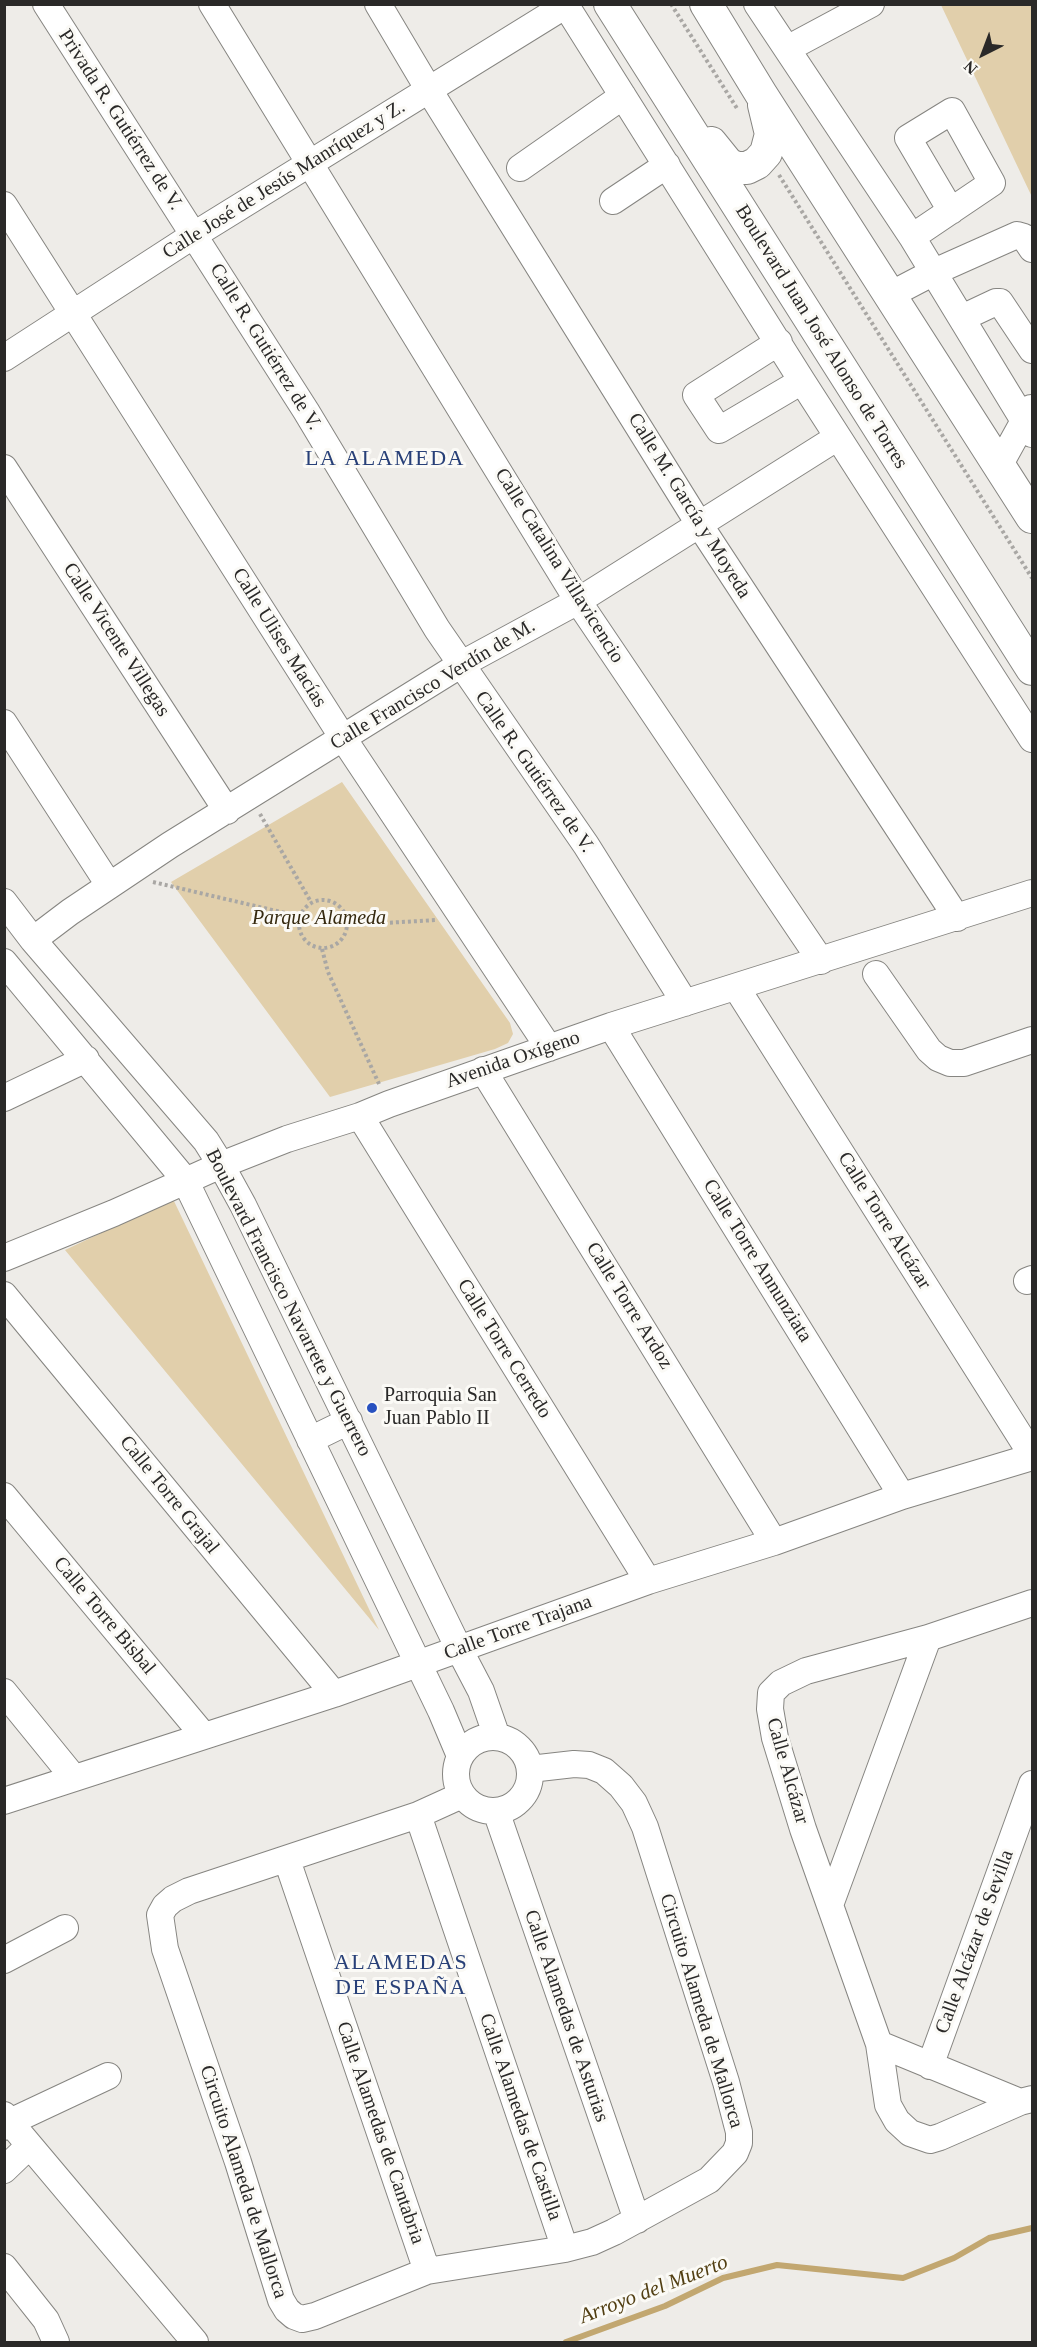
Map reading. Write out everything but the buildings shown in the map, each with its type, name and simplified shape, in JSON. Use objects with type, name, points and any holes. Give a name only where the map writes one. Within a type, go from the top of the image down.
[{"type":"main road","name":"Boulevard Juan José Alonso de Torres","points":[[610,4],[1032,669]]},
{"type":"main road","points":[[651,67],[680,99],[728,164],[737,168],[747,168],[757,163],[766,153],[771,134],[751,104],[706,4]]},
{"type":"main road","points":[[751,104],[890,295],[1032,517]]},
{"type":"street","name":"Privada R. Gutiérrez de V.","points":[[46,4],[194,235]]},
{"type":"street","name":"Calle Catalina Villavicencio","points":[[212,4],[578,601],[821,961]]},
{"type":"street","name":"Calle M. García y Moyeda","points":[[378,4],[699,524],[957,918]]},
{"type":"street","points":[[757,4],[1030,419],[999,466]]},
{"type":"street","points":[[787,49],[871,4]]},
{"type":"street","name":"Calle José de Jesús Manríquez y Z.","points":[[4,358],[194,235],[565,5]]},
{"type":"street","points":[[565,5],[802,381],[1032,739]]},
{"type":"street","points":[[520,168],[623,96]]},
{"type":"street","points":[[614,201],[667,165]]},
{"type":"street","name":"Calle Ulises Macías","points":[[4,205],[343,738],[549,1048]]},
{"type":"street","points":[[912,237],[951,211]]},
{"type":"street","name":"Calle R. Gutiérrez de V.","points":[[194,235],[306,411],[460,665],[586,846],[685,1003]]},
{"type":"street","points":[[890,295],[934,272],[1017,235],[1024,237],[1032,249]]},
{"type":"street","points":[[962,318],[1000,302],[1032,350]]},
{"type":"street","points":[[779,342],[696,395],[719,430],[802,381]]},
{"type":"street","name":"Calle Francisco Verdín de M.","points":[[33,940],[109,885],[250,796],[460,665],[578,601],[838,437]]},
{"type":"street","name":"Calle Vicente Villegas","points":[[4,468],[227,811]]},
{"type":"street","points":[[4,723],[109,885]]},
{"type":"street","name":"Avenida Oxígeno","points":[[4,1258],[287,1139],[360,1116],[388,1104],[611,1026],[1032,893]]},
{"type":"street","name":"Boulevard Francisco Navarrete y Guerrero","points":[[4,902],[33,940],[206,1141],[221,1165],[243,1205],[459,1649]]},
{"type":"street","name":"Boulevard Francisco Navarrete y Guerrero","points":[[4,962],[185,1180],[417,1665]]},
{"type":"street","points":[[876,974],[929,1050],[938,1059],[950,1063],[964,1063],[1032,1040]]},
{"type":"street","name":"Calle Torre Alcázar","points":[[736,987],[1032,1456]]},
{"type":"street","name":"Calle Torre Annunziata","points":[[611,1026],[903,1496]]},
{"type":"street","points":[[4,1098],[86,1059]]},
{"type":"street","name":"Calle Torre Ardoz","points":[[483,1071],[774,1542]]},
{"type":"street","name":"Calle Torre Cerredo","points":[[360,1116],[648,1581]]},
{"type":"street","name":"Calle Torre Grajal","points":[[4,1295],[334,1694]]},
{"type":"street","points":[[310,1440],[348,1421]]},
{"type":"street","name":"Calle Torre Trajana","points":[[4,1801],[334,1694],[648,1581],[774,1542],[903,1496],[1032,1456]]},
{"type":"street","name":"Calle Torre Bisbal","points":[[4,1496],[204,1736]]},
{"type":"street","name":"Calle Alcázar","points":[[1026,1611],[806,1671],[781,1683],[771,1693],[771,1720],[775,1738],[879,2044],[888,2105],[902,2128],[915,2136],[930,2140],[1026,2100]]},
{"type":"street","points":[[830,1905],[928,1638]]},
{"type":"street","points":[[459,1649],[481,1691],[497,1737]]},
{"type":"street","points":[[417,1665],[441,1711],[460,1756]]},
{"type":"street","points":[[4,1692],[74,1778]]},
{"type":"street","points":[[497,1737],[509,1740],[519,1747],[530,1769],[528,1784],[521,1797],[510,1807],[496,1811],[477,1807],[462,1795],[456,1776],[460,1756],[466,1747],[476,1740],[497,1737]]},
{"type":"street","name":"Circuito Alameda de Mallorca","points":[[462,1795],[418,1815],[189,1891],[173,1899],[160,1915],[165,1949],[238,2162],[281,2300],[286,2310],[302,2319],[315,2316],[427,2271],[565,2249],[592,2242],[709,2180],[735,2153],[739,2143],[738,2124],[649,1838],[634,1803],[621,1786],[604,1771],[589,1765],[574,1764],[530,1769]]},
{"type":"street","name":"Calle Alcázar de Sevilla","points":[[930,2066],[1032,1784]]},
{"type":"street","name":"Calle Alamedas de Asturias","points":[[496,1811],[637,2220]]},
{"type":"street","name":"Calle Alamedas de Castilla","points":[[418,1815],[565,2249]]},
{"type":"street","name":"Calle Alamedas de Cantabria","points":[[287,1860],[427,2271]]},
{"type":"street","points":[[4,1960],[65,1928]]},
{"type":"street","points":[[879,2044],[930,2066],[1026,2100]]},
{"type":"street","points":[[108,2076],[6,2121],[195,2343]]},
{"type":"street","points":[[4,2170],[29,2146]]},
{"type":"street","points":[[4,2267],[46,2320],[56,2343]]},
{"type":"path","points":[[671,4],[751,104]]},
{"type":"path","points":[[766,153],[1032,578]]},
{"type":"path","points":[[250,796],[311,902]]},
{"type":"path","points":[[135,868],[156,883],[298,916]]},
{"type":"path","points":[[324,899],[336,902],[345,912],[348,925],[344,937],[334,946],[322,949],[310,945],[301,935],[298,916],[311,902],[324,899]]},
{"type":"path","points":[[348,925],[462,918]]},
{"type":"path","points":[[322,949],[328,972],[388,1104]]},
{"type":"green space","points":[[941,5],[1032,5],[1032,197]]},
{"type":"green space","name":"Parque Alameda","points":[[342,782],[510,1023],[513,1034],[508,1043],[495,1049],[330,1097],[171,882]]},
{"type":"green space","points":[[173,1199],[379,1630],[65,1250]]},
{"type":"waterway","name":"Arroyo del Muerto","points":[[566,2342],[665,2306],[723,2278],[777,2265],[903,2278],[954,2258],[989,2238],[1032,2228]]},
{"type":"place","name":"Parroquia San Juan Pablo II","points":[[372,1408]]},
{"type":"district","name":"LA ALAMEDA","points":[[385,459]]},
{"type":"district","name":"ALAMEDAS DE ESPAÑA","points":[[401,1976]]}]
